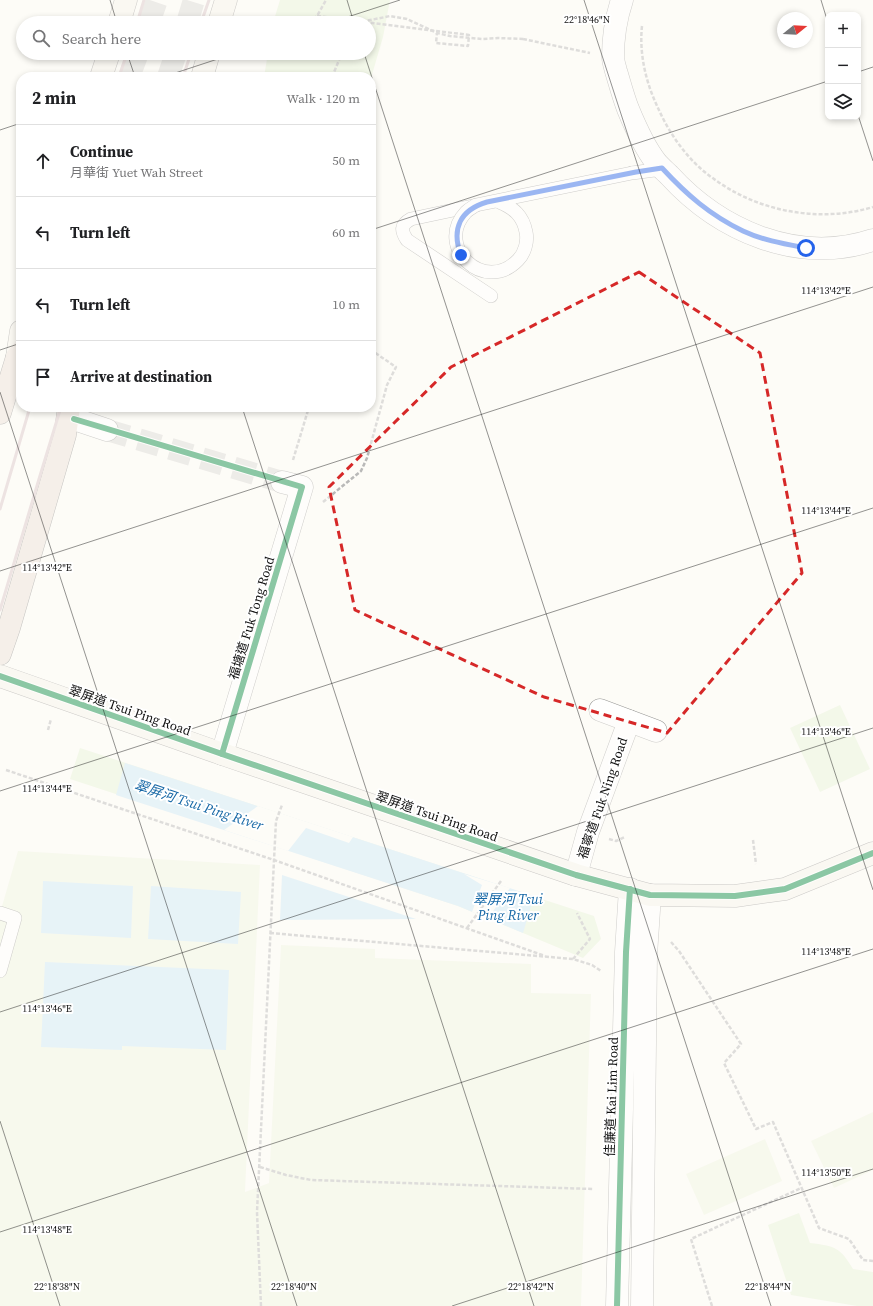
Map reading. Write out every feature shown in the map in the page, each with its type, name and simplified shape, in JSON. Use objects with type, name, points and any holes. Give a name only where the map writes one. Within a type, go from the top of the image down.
[{"type":"highway","points":[[0,413],[16,364]]},
{"type":"highway","points":[[0,654],[72,417]]},
{"type":"street","points":[[121,16],[126,0]]},
{"type":"street","points":[[221,16],[226,0]]},
{"type":"street","points":[[622,0],[617,16],[612,58],[622,92],[636,129],[656,162],[682,190],[711,213],[744,231],[776,243],[806,248],[834,248],[862,244],[873,240]]},
{"type":"street","points":[[103,72],[107,60]]},
{"type":"street","points":[[203,72],[207,60]]},
{"type":"street","points":[[72,417],[108,430]]},
{"type":"street","name":"福塘道 Fuk Tong Road","points":[[222,754],[290,484]]},
{"type":"street","name":"翠屏道 Tsui Ping Road","points":[[0,676],[222,754],[576,875],[640,892],[736,896],[785,889],[873,853]]},
{"type":"street","name":"福寧道 Fuk Ning Road","points":[[600,710],[656,731]]},
{"type":"street","name":"福寧道 Fuk Ning Road","points":[[576,875],[588,832],[629,721]]},
{"type":"street","points":[[640,892],[646,955],[642,1306]]},
{"type":"street","name":"佳廉道 Kai Lim Road","points":[[617,1306],[626,952],[640,892]]},
{"type":"lane","points":[[491,296],[407,240],[402,228],[405,222],[410,219],[492,202],[499,202],[511,207],[519,215],[524,224],[527,236],[526,247],[520,258],[512,266],[502,271],[490,272],[479,270],[469,264],[461,255],[457,244],[456,232],[460,221],[466,212],[476,205],[662,168]]},
{"type":"lane","points":[[0,913],[15,918],[0,971]]},
{"type":"path","points":[[317,16],[326,0]]},
{"type":"path","points":[[376,19],[390,16],[407,19],[437,33],[450,36],[482,39],[523,39],[597,54]]},
{"type":"path","points":[[642,22],[644,65],[648,84],[654,101],[663,120],[684,150],[713,179],[747,198],[771,207],[794,212],[821,215],[844,213],[873,207]]},
{"type":"path","points":[[376,23],[469,35],[468,46],[436,43],[437,33]]},
{"type":"path","points":[[334,72],[339,60]]},
{"type":"path","points":[[318,506],[361,471],[367,458],[387,385],[396,367],[376,353]]},
{"type":"path","points":[[290,484],[307,412]]},
{"type":"path","points":[[6,770],[274,860],[545,956]]},
{"type":"path","points":[[261,1306],[257,1212],[276,821],[282,805]]},
{"type":"path","points":[[616,841],[625,837]]},
{"type":"path","points":[[753,840],[756,864]]},
{"type":"path","points":[[467,928],[501,881]]},
{"type":"path","points":[[573,958],[590,939],[577,913]]},
{"type":"path","points":[[270,934],[573,958],[592,965],[602,971]]},
{"type":"path","points":[[670,942],[679,951],[741,1044],[724,1063],[756,1129],[773,1122],[819,1228],[849,1239],[863,1260],[873,1261]]},
{"type":"path","points":[[260,1167],[286,1175],[311,1180],[593,1189]]},
{"type":"path","points":[[712,1306],[691,1239],[801,1188]]},
{"type":"highlighted area","points":[[639,272],[760,353],[802,573],[667,733],[544,697],[355,610],[329,487],[451,367]]},
{"type":"green space","points":[[280,0],[390,0],[383,37],[373,72],[265,72],[267,60],[376,60],[376,16],[275,16]]},
{"type":"green space","points":[[840,705],[870,769],[820,792],[790,728]]},
{"type":"green space","name":"翠屏河 Tsui Ping River","points":[[80,748],[594,916],[601,939],[583,958],[458,906],[70,779]]},
{"type":"green space","points":[[18,851],[260,865],[245,1192],[269,1183],[281,945],[375,949],[375,958],[531,964],[531,993],[591,994],[581,1306],[0,1306],[0,913]]},
{"type":"green space","points":[[873,1112],[873,1170],[834,1188],[811,1141]]},
{"type":"green space","points":[[765,1139],[782,1181],[704,1215],[686,1174]]},
{"type":"green space","points":[[799,1213],[810,1243],[825,1245],[836,1249],[844,1256],[853,1269],[873,1272],[873,1306],[857,1306],[791,1295],[768,1225]]},
{"type":"water","name":"翠屏河 Tsui Ping River","points":[[125,763],[534,896],[523,933],[458,906],[116,795]]},
{"type":"water","points":[[282,875],[416,919],[280,920]]},
{"type":"water","points":[[43,881],[133,886],[131,938],[41,933]]},
{"type":"water","points":[[151,886],[241,892],[238,944],[148,939]]},
{"type":"water","points":[[45,962],[229,970],[226,1050],[122,1046],[122,1050],[41,1047]]},
{"type":"pier","points":[[258,806],[353,837],[349,843],[306,828],[288,851],[224,830]]},
{"type":"pier","points":[[464,874],[510,888],[488,918],[472,912],[482,885]]},
{"type":"tunnel","points":[[151,16],[157,0]]},
{"type":"tunnel","points":[[189,16],[194,0]]},
{"type":"tunnel","points":[[131,72],[135,60]]},
{"type":"tunnel","points":[[170,72],[174,60]]},
{"type":"tunnel","points":[[107,430],[282,482]]},
{"type":"railway","points":[[139,16],[144,0]]},
{"type":"railway","points":[[203,16],[209,0]]},
{"type":"railway","points":[[121,72],[125,60]]},
{"type":"railway","points":[[185,72],[189,60]]},
{"type":"railway","points":[[0,509],[29,412]]},
{"type":"railway","points":[[0,610],[59,412]]},
{"type":"cycle path","points":[[74,419],[302,487],[222,754]]},
{"type":"cycle path","points":[[0,676],[222,754],[576,875],[650,895],[735,896],[785,889],[873,853]]},
{"type":"cycle path","points":[[617,1306],[626,952],[630,889]]},
{"type":"route","points":[[461,255],[457,244],[456,232],[460,221],[466,212],[476,205],[662,168],[682,190],[711,213],[744,231],[776,243],[806,248]]}]
